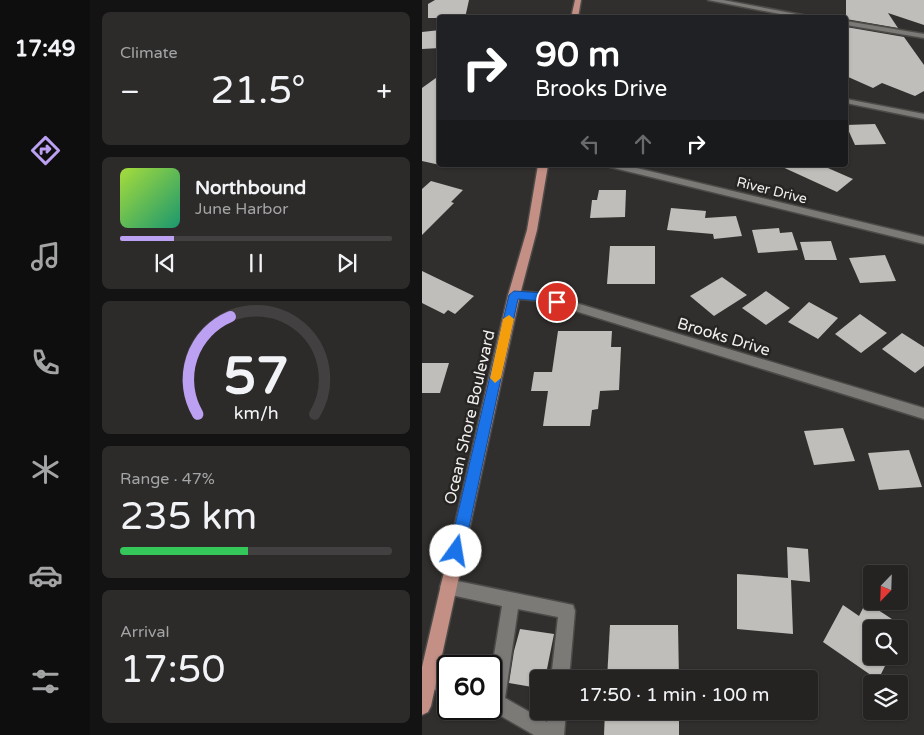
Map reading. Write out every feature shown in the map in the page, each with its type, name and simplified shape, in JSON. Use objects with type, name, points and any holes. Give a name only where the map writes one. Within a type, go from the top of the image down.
[{"type":"main road","points":[[575,15],[578,0]]},
{"type":"main road","name":"Ocean Shore Boulevard","points":[[422,706],[514,295],[532,230],[543,167]]},
{"type":"street","points":[[711,0],[798,15]]},
{"type":"street","points":[[848,23],[924,36]]},
{"type":"street","points":[[848,101],[924,117]]},
{"type":"street","name":"River Drive","points":[[621,167],[924,241]]},
{"type":"street","name":"Brooks Drive","points":[[514,295],[543,297],[924,414]]},
{"type":"street","points":[[448,587],[567,611],[561,670]]},
{"type":"street","points":[[501,655],[511,600]]},
{"type":"street","points":[[428,680],[437,682]]},
{"type":"street","points":[[502,706],[554,735],[556,720]]},
{"type":"building","points":[[435,0],[469,0],[466,15],[437,15],[437,18],[428,18],[428,4]]},
{"type":"building","points":[[846,0],[924,0],[924,25],[888,13],[898,28],[848,19],[848,15],[846,15]]},
{"type":"building","points":[[848,27],[904,37],[924,65],[924,91],[915,96],[882,83],[873,88],[848,77]]},
{"type":"building","points":[[437,30],[437,48],[422,49],[422,32]]},
{"type":"building","points":[[437,77],[437,164],[422,161],[422,88]]},
{"type":"building","points":[[875,124],[886,144],[855,145],[848,125]]},
{"type":"building","points":[[782,167],[826,167],[853,179],[837,192]]},
{"type":"building","points":[[431,181],[463,190],[451,202],[454,203],[422,235],[422,189]]},
{"type":"building","points":[[599,190],[626,190],[625,217],[590,218],[592,200],[597,200]]},
{"type":"building","points":[[671,208],[706,211],[705,218],[736,216],[742,236],[714,239],[713,234],[667,230]]},
{"type":"building","points":[[779,228],[780,233],[792,232],[798,250],[758,253],[752,230]]},
{"type":"building","points":[[831,241],[837,260],[805,260],[800,242]]},
{"type":"building","points":[[610,246],[655,246],[655,284],[607,284]]},
{"type":"building","points":[[885,255],[896,281],[860,283],[849,258]]},
{"type":"building","points":[[422,271],[474,296],[455,314],[448,310],[444,314],[422,303]]},
{"type":"building","points":[[722,277],[747,295],[714,316],[690,296]]},
{"type":"building","points":[[766,291],[790,308],[766,325],[742,308]]},
{"type":"building","points":[[809,302],[838,318],[818,339],[788,322]]},
{"type":"building","points":[[860,314],[887,333],[861,353],[835,334]]},
{"type":"building","points":[[558,331],[612,331],[611,347],[621,347],[619,390],[600,391],[598,409],[592,410],[590,426],[543,426],[548,391],[531,391],[534,372],[552,372]]},
{"type":"building","points":[[902,333],[924,347],[924,366],[915,373],[882,349]]},
{"type":"building","points":[[422,363],[449,363],[440,393],[422,393]]},
{"type":"building","points":[[843,428],[855,461],[814,465],[804,431]]},
{"type":"building","points":[[909,450],[922,487],[879,490],[868,453]]},
{"type":"building","points":[[787,547],[808,549],[810,582],[791,580],[793,634],[737,629],[737,574],[788,578]]},
{"type":"building","points":[[843,605],[859,616],[863,608],[863,610],[878,610],[893,620],[863,620],[863,665],[886,665],[880,675],[871,675],[823,642]]},
{"type":"building","points":[[610,625],[678,625],[679,670],[608,670]]},
{"type":"building","points":[[520,629],[554,634],[547,670],[530,670],[530,687],[509,683]]},
{"type":"building","points":[[605,720],[679,720],[679,735],[604,735]]},
{"type":"slow traffic","points":[[495,378],[509,319]]},
{"type":"route","points":[[456,551],[514,295],[543,297],[557,302]]}]
